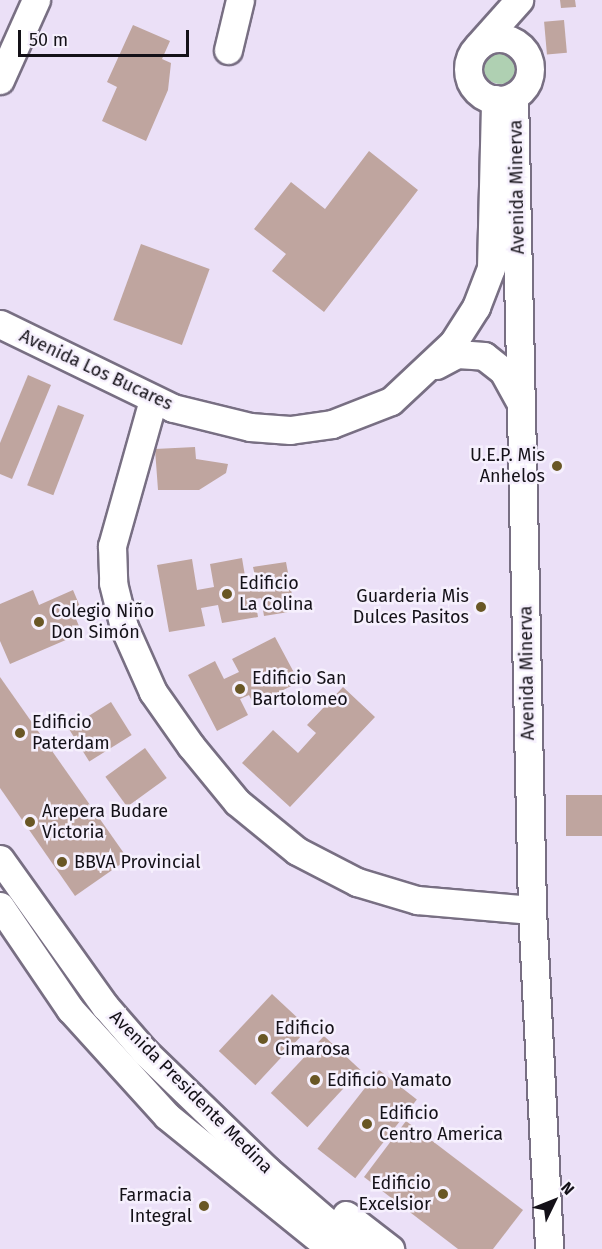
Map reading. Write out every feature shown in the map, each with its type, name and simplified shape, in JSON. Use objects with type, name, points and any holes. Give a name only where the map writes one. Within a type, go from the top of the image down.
[{"type":"street","points":[[0,80],[36,0]]},
{"type":"street","points":[[228,50],[240,0]]},
{"type":"street","points":[[521,0],[517,23],[529,75],[504,98],[477,91],[468,75],[478,46],[521,0]]},
{"type":"street","points":[[478,46],[504,39],[526,54]]},
{"type":"street","name":"Avenida Los Bucares","points":[[428,371],[476,307],[490,268],[504,98]]},
{"type":"street","name":"Avenida Minerva","points":[[504,98],[522,409],[532,910],[549,1249]]},
{"type":"street","name":"Avenida Los Bucares","points":[[0,324],[153,400],[250,427],[290,430],[361,414],[391,401],[428,371],[457,354],[484,356],[503,371],[522,409]]},
{"type":"street","points":[[153,400],[112,546],[113,583],[124,627],[153,692],[191,746],[237,802],[262,823],[297,851],[357,882],[417,900],[532,910]]},
{"type":"street","name":"Avenida Presidente Medina","points":[[0,859],[105,1006],[261,1179],[331,1249]]},
{"type":"street","name":"Avenida Presidente Medina","points":[[0,906],[70,1009],[119,1066],[167,1116],[359,1249]]},
{"type":"street","points":[[303,1249],[264,1217],[261,1179],[301,1181],[390,1249]]},
{"type":"green space","points":[[501,44],[509,45],[515,50],[520,56],[520,72],[515,78],[509,83],[501,84],[493,83],[487,78],[482,72],[481,64],[482,56],[487,50],[493,45]]},
{"type":"building","points":[[560,0],[575,0],[576,7],[561,8]]},
{"type":"building","points":[[564,20],[567,53],[547,55],[544,22]]},
{"type":"building","points":[[133,25],[170,41],[162,59],[171,63],[168,90],[146,141],[102,121],[117,87],[107,82]]},
{"type":"building","points":[[369,151],[418,190],[324,312],[272,271],[286,254],[254,229],[291,182],[325,209]]},
{"type":"building","points":[[141,244],[210,269],[182,345],[113,320]]},
{"type":"building","points":[[28,375],[51,385],[12,479],[0,474],[0,443]]},
{"type":"building","points":[[58,405],[84,415],[53,495],[27,485]]},
{"type":"building","points":[[195,447],[196,459],[228,464],[226,473],[199,490],[158,490],[155,449]]},
{"type":"building","name":"Edificio La Colina","points":[[242,558],[246,582],[256,580],[253,567],[286,562],[295,611],[264,616],[261,598],[255,599],[258,617],[222,623],[218,605],[201,608],[205,626],[169,632],[157,565],[192,559],[197,590],[214,587],[210,564]]},
{"type":"building","name":"Colegio Niño Don Simón","points":[[33,590],[39,605],[73,590],[81,609],[73,612],[82,633],[10,664],[0,641],[0,604]]},
{"type":"building","name":"Edificio San Bartolomeo","points":[[275,637],[299,682],[254,705],[249,695],[240,699],[248,715],[217,731],[188,675],[215,661],[224,679],[239,672],[232,659]]},
{"type":"building","name":"Edificio Paterdam","points":[[0,677],[128,859],[75,896],[0,788]]},
{"type":"building","points":[[343,687],[375,717],[290,807],[242,763],[273,730],[298,753],[316,733],[307,725]]},
{"type":"building","points":[[111,702],[132,735],[89,762],[69,728]]},
{"type":"building","points":[[145,748],[167,778],[127,807],[105,777]]},
{"type":"building","points":[[566,795],[602,795],[602,836],[566,836]]},
{"type":"building","name":"Edificio Cimarosa","points":[[272,994],[309,1028],[255,1085],[219,1051]]},
{"type":"building","name":"Edificio Yamato","points":[[324,1036],[361,1070],[307,1127],[271,1093]]},
{"type":"building","name":"Edificio Centro America","points":[[379,1070],[417,1100],[355,1178],[317,1149]]},
{"type":"building","name":"Edificio Excelsior","points":[[406,1121],[523,1210],[493,1249],[458,1249],[364,1177]]},
{"type":"place","name":"U.E.P. Mis Anhelos","points":[[557,466]]},
{"type":"place","name":"Edificio La Colina","points":[[227,594]]},
{"type":"place","name":"Guarderia Mis Dulces Pasitos","points":[[481,607]]},
{"type":"place","name":"Colegio Niño Don Simón","points":[[39,622]]},
{"type":"place","name":"Edificio San Bartolomeo","points":[[240,689]]},
{"type":"place","name":"Edificio Paterdam","points":[[20,733]]},
{"type":"place","name":"Arepera Budare Victoria","points":[[30,822]]},
{"type":"place","name":"BBVA Provincial","points":[[62,862]]},
{"type":"place","name":"Edificio Cimarosa","points":[[263,1039]]},
{"type":"place","name":"Edificio Yamato","points":[[315,1080]]},
{"type":"place","name":"Edificio Centro America","points":[[367,1124]]},
{"type":"place","name":"Edificio Excelsior","points":[[443,1194]]},
{"type":"place","name":"Farmacia Integral","points":[[204,1206]]}]
